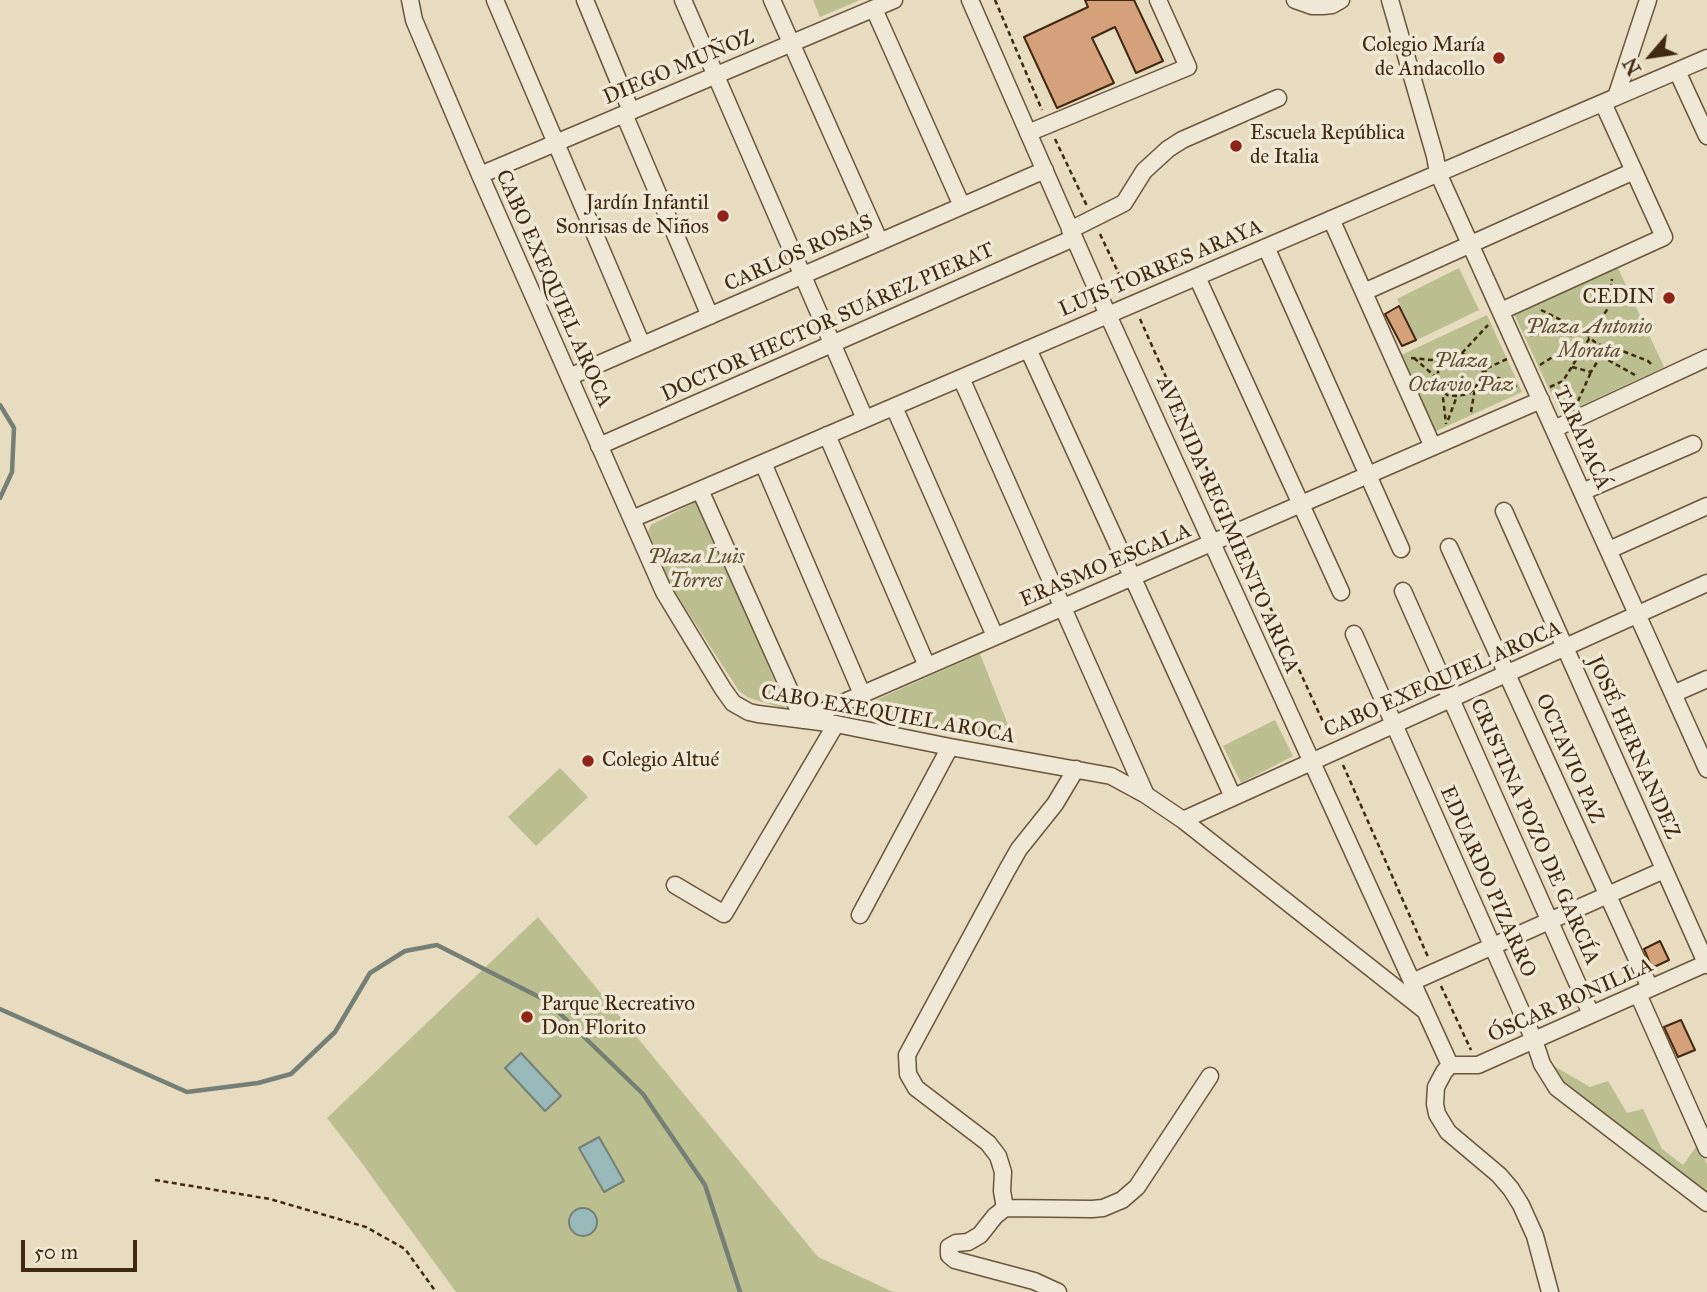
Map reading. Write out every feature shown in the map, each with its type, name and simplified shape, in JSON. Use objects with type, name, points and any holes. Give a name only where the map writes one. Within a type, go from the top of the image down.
[{"type":"street","name":"CABO EXEQUIEL AROCA","points":[[410,0],[414,20],[480,175],[664,592],[727,696],[740,708],[749,712],[836,724],[1111,776],[1183,820],[1707,583]]},
{"type":"street","points":[[495,0],[642,345]]},
{"type":"street","points":[[584,0],[710,316]]},
{"type":"street","points":[[683,0],[865,419]]},
{"type":"street","points":[[772,0],[880,242]]},
{"type":"street","name":"DIEGO MUÑOZ","points":[[480,175],[894,0]]},
{"type":"street","name":"AVENIDA REGIMIENTO ARICA","points":[[970,0],[1108,315],[1450,1065]]},
{"type":"street","points":[[1028,133],[1188,67],[1158,0]]},
{"type":"street","points":[[1297,0],[1312,6],[1323,6],[1341,0]]},
{"type":"street","name":"TARAPACÁ","points":[[1390,0],[1438,173],[1707,769]]},
{"type":"street","points":[[1500,311],[1664,237],[1634,171],[1609,100],[1648,0]]},
{"type":"street","points":[[874,9],[962,206]]},
{"type":"street","name":"LUIS TORRES ARAYA","points":[[632,519],[1707,58]]},
{"type":"street","points":[[1677,71],[1707,136]]},
{"type":"street","name":"DOCTOR HECTOR SUÁREZ PIERAT","points":[[600,446],[833,344],[1072,234],[1093,219],[1124,203],[1144,171],[1168,149],[1182,140],[1278,98]]},
{"type":"street","name":"CARLOS ROSAS","points":[[569,377],[1045,170]]},
{"type":"street","points":[[1364,292],[1634,171]]},
{"type":"street","points":[[1331,219],[1433,447]]},
{"type":"street","points":[[1266,247],[1401,549]]},
{"type":"street","points":[[1197,277],[1341,592]]},
{"type":"street","points":[[1028,349],[1233,797]]},
{"type":"street","points":[[1554,429],[1707,358]]},
{"type":"street","points":[[961,378],[1146,795]]},
{"type":"street","name":"ERASMO ESCALA","points":[[803,720],[1433,447],[1539,396]]},
{"type":"street","points":[[894,407],[995,636]]},
{"type":"street","points":[[827,436],[927,666]]},
{"type":"street","points":[[1582,492],[1693,444]]},
{"type":"street","points":[[763,463],[862,694]]},
{"type":"street","points":[[700,490],[803,720]]},
{"type":"street","points":[[1609,550],[1707,506]]},
{"type":"street","name":"JOSÉ HERNANDEZ","points":[[1504,511],[1707,964]]},
{"type":"street","name":"OCTAVIO PAZ","points":[[1450,547],[1608,895],[1707,1149]]},
{"type":"street","name":"CRISTINA POZO DE GARCÍA","points":[[1403,591],[1591,1014]]},
{"type":"street","name":"EDUARDO PIZARRO","points":[[1354,634],[1493,946],[1542,1064],[1557,1088],[1707,1203]]},
{"type":"street","points":[[1674,694],[1707,679]]},
{"type":"street","points":[[675,885],[724,914],[836,724]]},
{"type":"street","points":[[860,915],[950,747]]},
{"type":"street","points":[[1005,1208],[1003,1172],[998,1156],[988,1143],[916,1088],[908,1074],[907,1055],[1019,849],[1055,804],[1076,769]]},
{"type":"street","points":[[1183,820],[1424,1010]]},
{"type":"street","points":[[1412,982],[1664,870]]},
{"type":"street","name":"ÓSCAR BONILLA","points":[[1450,1065],[1478,1065],[1707,964]]},
{"type":"street","points":[[1450,1065],[1436,1087],[1437,1114],[1448,1132],[1499,1175],[1511,1189],[1535,1236],[1550,1292]]},
{"type":"street","points":[[1058,1292],[1034,1282],[955,1260],[949,1255],[949,1247],[952,1244],[968,1242],[980,1235],[1005,1208],[1092,1209],[1113,1205],[1122,1200],[1137,1187],[1210,1076]]},
{"type":"path","points":[[995,0],[1049,125],[1478,1065]]},
{"type":"path","points":[[1539,396],[1563,381],[1608,308],[1612,277],[1608,263]]},
{"type":"path","points":[[1522,301],[1570,325],[1597,344],[1648,361],[1664,378]]},
{"type":"path","points":[[1462,353],[1500,311]]},
{"type":"path","points":[[1442,389],[1447,395],[1468,394],[1475,388],[1483,370],[1517,347],[1524,336],[1570,325]]},
{"type":"path","points":[[1528,372],[1562,351],[1575,328]]},
{"type":"path","points":[[1577,402],[1607,346]]},
{"type":"path","points":[[1447,423],[1438,370],[1442,360],[1453,353],[1462,353],[1483,370],[1517,388]]},
{"type":"path","points":[[1601,356],[1641,378],[1645,387]]},
{"type":"path","points":[[1413,357],[1438,379]]},
{"type":"path","points":[[1396,364],[1413,357],[1442,360]]},
{"type":"path","points":[[1572,367],[1591,372]]},
{"type":"path","points":[[1467,432],[1475,388]]},
{"type":"path","points":[[1433,447],[1447,423],[1457,396]]},
{"type":"path","points":[[155,1180],[270,1199],[366,1227],[405,1249],[436,1292]]},
{"type":"green space","points":[[813,0],[860,0],[820,17]]},
{"type":"green space","name":"Plaza Antonio Morata","points":[[1617,266],[1664,367],[1561,415],[1514,314]]},
{"type":"green space","points":[[1459,268],[1479,310],[1417,340],[1397,299]]},
{"type":"green space","name":"Plaza Octavio Paz","points":[[1487,315],[1522,392],[1434,432],[1399,356]]},
{"type":"green space","name":"Plaza Luis Torres","points":[[699,500],[786,709],[749,698],[739,691],[671,586],[648,532],[651,525]]},
{"type":"green space","points":[[980,654],[1014,740],[860,712],[860,707]]},
{"type":"green space","points":[[1275,720],[1293,756],[1241,783],[1223,746]]},
{"type":"green space","points":[[560,768],[588,797],[536,846],[508,817]]},
{"type":"green space","name":"Parque Recreativo Don Florito","points":[[538,917],[818,1257],[893,1292],[456,1292],[327,1118]]},
{"type":"green space","points":[[1549,1063],[1590,1087],[1608,1081],[1627,1113],[1643,1109],[1662,1149],[1683,1165],[1698,1144],[1707,1164],[1707,1196],[1559,1085]]},
{"type":"water","points":[[521,1053],[561,1096],[545,1111],[505,1068]]},
{"type":"water","points":[[599,1137],[624,1181],[604,1192],[579,1148]]},
{"type":"water","points":[[583,1208],[593,1212],[597,1222],[593,1232],[583,1236],[573,1232],[569,1222],[573,1212]]},
{"type":"building","points":[[1085,0],[1134,0],[1163,61],[1136,73],[1115,27],[1092,38],[1114,83],[1057,108],[1024,37],[1088,7]]},
{"type":"building","points":[[1399,306],[1416,340],[1402,346],[1385,314]]},
{"type":"building","points":[[1660,941],[1669,960],[1652,968],[1644,949]]},
{"type":"building","points":[[1681,1020],[1695,1050],[1678,1057],[1664,1027]]},
{"type":"waterway","points":[[0,405],[14,428],[12,472],[0,498]]},
{"type":"waterway","points":[[0,1009],[187,1092],[258,1083],[291,1074],[335,1032],[370,973],[405,951],[437,945],[547,1001],[643,1094],[705,1185],[740,1292]]},
{"type":"place","name":"Colegio María de Andacollo","points":[[1499,58]]},
{"type":"place","name":"Escuela República de Italia","points":[[1236,146]]},
{"type":"place","name":"Jardín Infantil Sonrisas de Niños","points":[[723,216]]},
{"type":"place","name":"CEDIN","points":[[1669,298]]},
{"type":"place","name":"Colegio Altué","points":[[588,761]]},
{"type":"place","name":"Parque Recreativo Don Florito","points":[[527,1017]]}]
